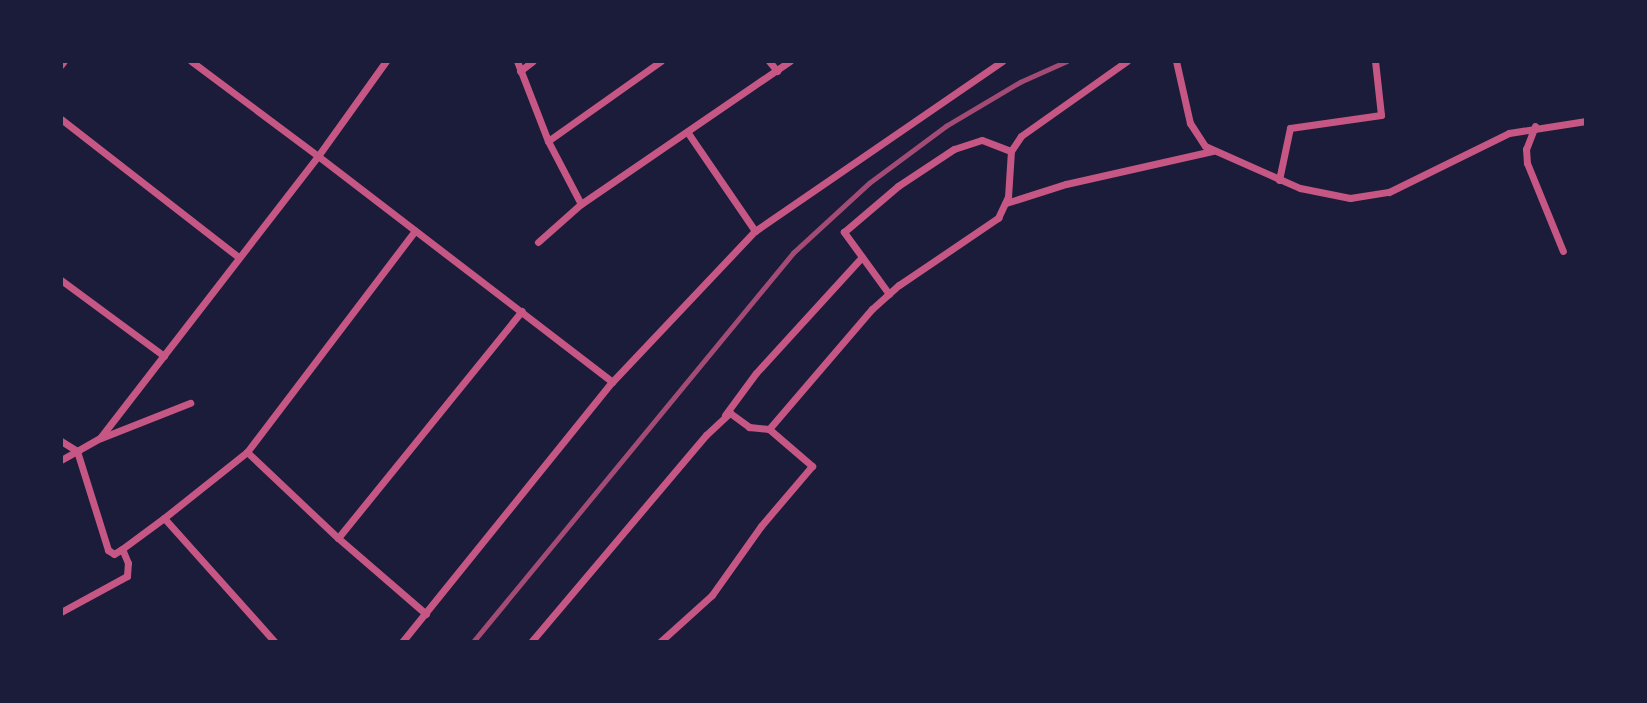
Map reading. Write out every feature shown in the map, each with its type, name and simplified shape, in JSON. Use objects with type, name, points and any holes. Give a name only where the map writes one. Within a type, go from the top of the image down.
[{"type":"street","points":[[191,61],[522,311],[611,382]]},
{"type":"street","points":[[100,438],[318,156],[386,61]]},
{"type":"street","points":[[517,61],[548,141],[581,204]]},
{"type":"street","points":[[520,71],[533,61]]},
{"type":"street","points":[[548,141],[661,61]]},
{"type":"street","points":[[769,61],[777,71]]},
{"type":"street","points":[[538,242],[581,204],[790,61]]},
{"type":"street","points":[[402,642],[611,382],[755,231],[1002,61]]},
{"type":"street","points":[[769,429],[889,294],[998,218],[1006,203],[1011,151],[1032,125],[1127,61]]},
{"type":"street","points":[[1176,61],[1194,132],[1212,151],[1279,180],[1334,196],[1362,198],[1389,192],[1499,138],[1535,126],[1586,121]]},
{"type":"street","points":[[1279,180],[1290,128],[1381,115],[1375,61]]},
{"type":"street","points":[[61,119],[238,257]]},
{"type":"street","points":[[1535,126],[1525,149],[1527,163],[1563,251]]},
{"type":"street","points":[[688,133],[755,231]]},
{"type":"street","points":[[889,294],[844,232],[898,186],[973,141],[1011,151]]},
{"type":"street","points":[[1006,203],[1066,184],[1212,151]]},
{"type":"street","points":[[61,441],[77,451],[108,550],[114,554],[247,452],[415,231]]},
{"type":"street","points":[[531,642],[862,257]]},
{"type":"street","points":[[61,280],[164,356]]},
{"type":"street","points":[[338,538],[522,311]]},
{"type":"street","points":[[61,460],[100,438],[190,403]]},
{"type":"street","points":[[660,642],[712,594],[761,526],[812,466],[769,429],[749,427],[730,413],[724,415]]},
{"type":"street","points":[[247,452],[338,538],[426,614]]},
{"type":"street","points":[[164,518],[275,642]]},
{"type":"street","points":[[61,612],[127,576],[128,563],[122,549]]},
{"type":"railway","points":[[473,642],[793,253],[869,183],[946,126],[1020,82],[1067,61]]}]
